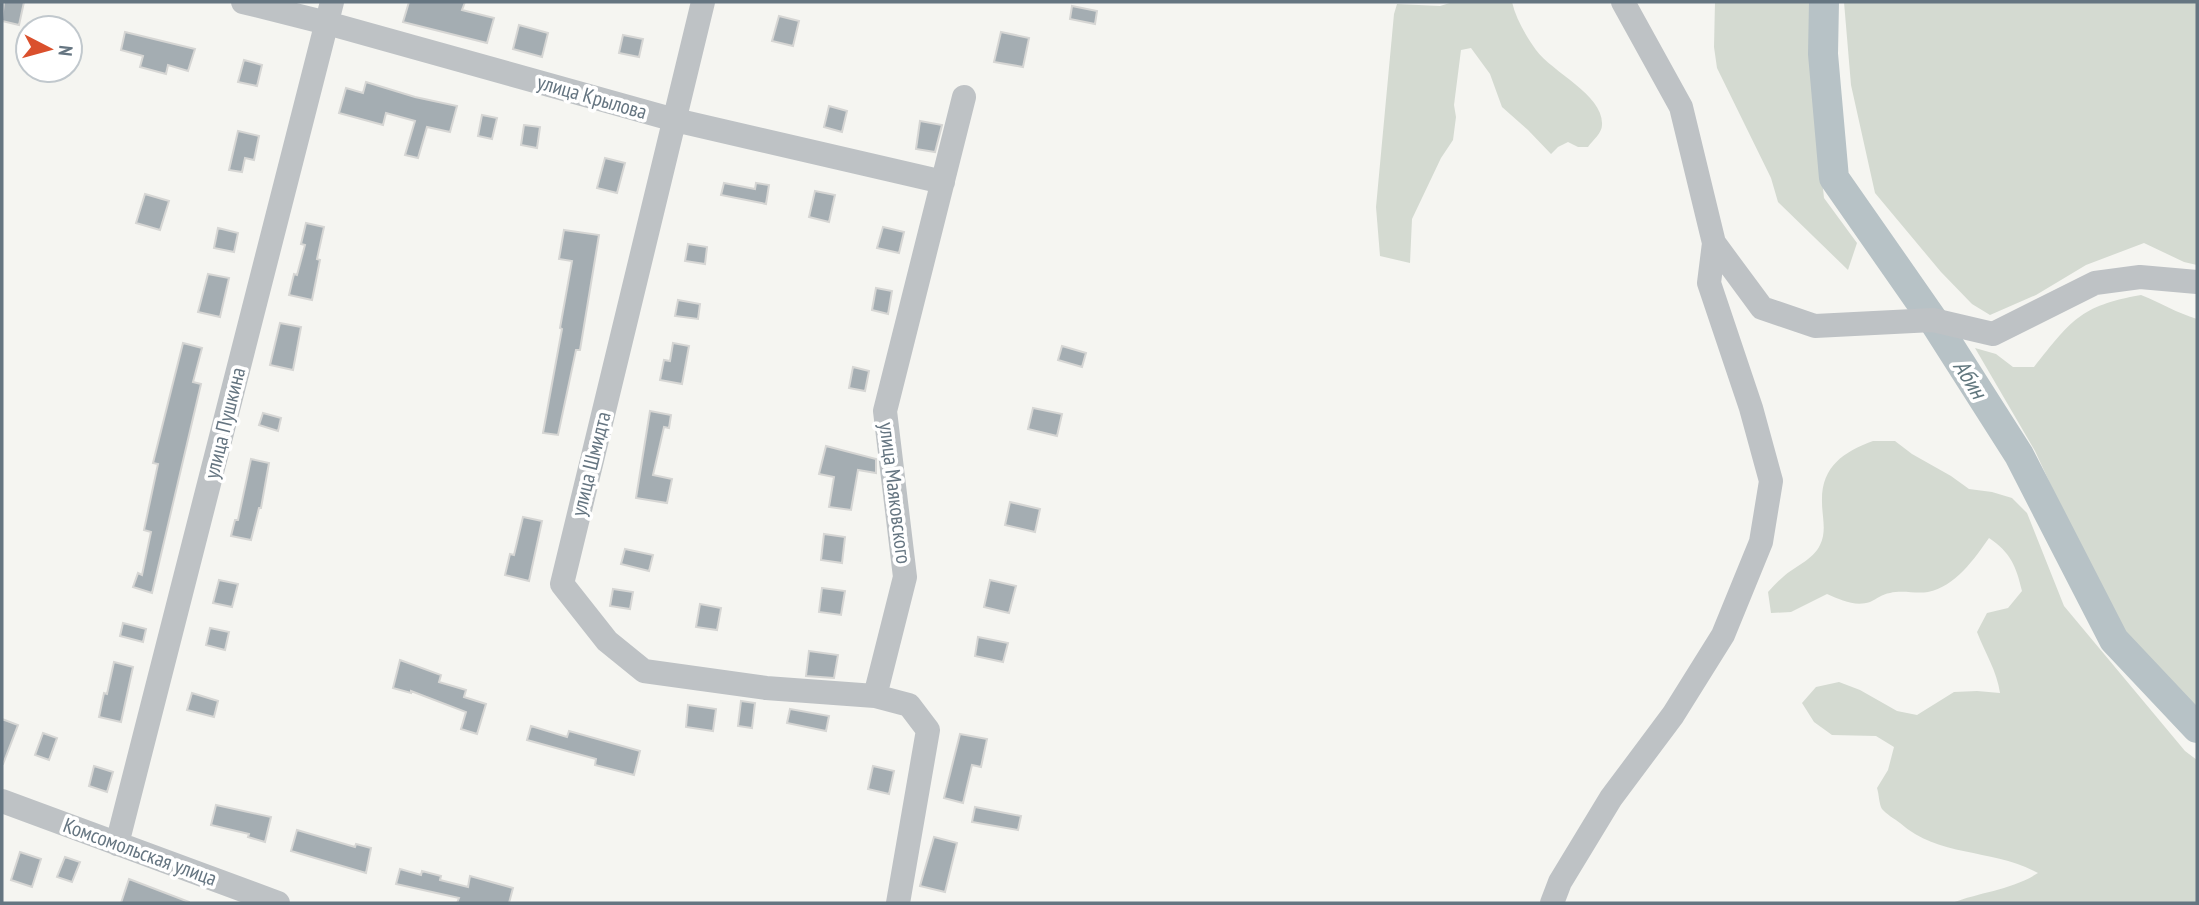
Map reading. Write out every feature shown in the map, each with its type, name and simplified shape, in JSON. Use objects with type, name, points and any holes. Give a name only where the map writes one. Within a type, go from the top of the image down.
[{"type":"street","name":"улица Крылова","points":[[243,2],[330,12],[675,120],[943,182]]},
{"type":"street","name":"улица Шмидта","points":[[703,2],[562,584],[607,641],[643,671],[766,688],[875,696]]},
{"type":"street","points":[[1552,903],[1560,882],[1611,798],[1672,715],[1723,635],[1761,542],[1771,481],[1751,408],[1709,283],[1714,243],[1681,107],[1623,2]]},
{"type":"street","name":"улица Пушкина","points":[[117,844],[330,12]]},
{"type":"street","name":"улица Маяковского","points":[[875,696],[905,576],[884,411],[964,97]]},
{"type":"street","points":[[1714,243],[1762,308],[1815,326],[1933,320],[1993,334],[2095,283],[2140,277],[2197,282]]},
{"type":"street","points":[[875,696],[909,705],[928,730],[898,903]]},
{"type":"street","name":"Комсомольская улица","points":[[2,801],[278,903]]},
{"type":"shaded area","points":[[1453,2],[1512,2],[1522,27],[1536,50],[1595,104],[1602,128],[1588,147],[1578,147],[1568,142],[1551,154],[1502,107],[1490,74],[1471,48],[1461,50],[1454,105],[1456,117],[1453,140],[1441,158],[1412,219],[1410,263],[1380,256],[1376,207],[1394,14],[1397,4],[1440,6]]},
{"type":"shaded area","points":[[1715,2],[1810,2],[1809,56],[1824,198],[1857,243],[1848,270],[1778,202],[1771,178],[1717,68],[1714,47]]},
{"type":"shaded area","points":[[1844,2],[2197,2],[2197,265],[2184,262],[2144,243],[2086,265],[2036,295],[1990,315],[1972,304],[1941,272],[1875,193],[1851,85]]},
{"type":"shaded area","points":[[2141,295],[2197,319],[2197,716],[2114,621],[2035,451],[1975,348],[1996,354],[2013,367],[2034,367],[2078,318],[2103,304]]},
{"type":"shaded area","points":[[1873,441],[1895,441],[1969,489],[2012,498],[2027,513],[2064,606],[2185,751],[2197,760],[2197,903],[1952,903],[2018,883],[2038,873],[2021,865],[1949,848],[1916,834],[1886,813],[1880,804],[1877,788],[1888,770],[1894,747],[1876,736],[1832,735],[1814,722],[1802,703],[1816,687],[1839,682],[1860,690],[1897,711],[1917,715],[1954,692],[2000,693],[1994,670],[1977,632],[1987,613],[2008,608],[2022,591],[2012,561],[2003,549],[1989,538],[1963,571],[1938,589],[1928,592],[1890,593],[1859,604],[1827,594],[1791,612],[1771,613],[1768,592],[1813,555],[1820,545],[1824,529],[1823,490],[1830,470],[1843,456]]},
{"type":"building","points":[[4,2],[24,2],[21,14],[14,14],[14,24],[2,21]]},
{"type":"building","points":[[409,2],[465,2],[462,10],[494,18],[487,43],[403,22]]},
{"type":"building","points":[[1072,6],[1097,11],[1095,24],[1070,19]]},
{"type":"building","points":[[779,16],[799,21],[793,46],[772,41]]},
{"type":"building","points":[[519,25],[548,33],[542,57],[513,49]]},
{"type":"building","points":[[125,32],[195,49],[188,71],[168,65],[166,74],[140,67],[143,56],[121,50]]},
{"type":"building","points":[[1001,32],[1029,38],[1023,67],[994,62]]},
{"type":"building","points":[[623,35],[643,39],[639,57],[619,53]]},
{"type":"building","points":[[244,60],[262,65],[257,86],[238,82]]},
{"type":"building","points":[[366,82],[457,106],[450,132],[427,127],[418,158],[405,155],[415,121],[386,113],[383,125],[339,113],[346,88],[363,93]]},
{"type":"building","points":[[829,106],[847,111],[842,132],[824,127]]},
{"type":"building","points":[[482,115],[497,118],[492,139],[478,136]]},
{"type":"building","points":[[920,121],[942,125],[935,152],[916,149]]},
{"type":"building","points":[[524,125],[540,127],[537,148],[521,145]]},
{"type":"building","points":[[238,131],[259,136],[254,160],[245,158],[242,172],[229,170]]},
{"type":"building","points":[[605,158],[625,163],[617,193],[597,188]]},
{"type":"building","points":[[724,183],[755,189],[756,183],[769,185],[766,204],[721,195]]},
{"type":"building","points":[[815,191],[835,195],[829,222],[809,217]]},
{"type":"building","points":[[145,194],[169,201],[160,230],[136,223]]},
{"type":"building","points":[[306,223],[324,227],[312,300],[289,295],[305,245],[301,244]]},
{"type":"building","points":[[883,227],[904,232],[899,253],[877,248]]},
{"type":"building","points":[[218,228],[238,233],[234,252],[214,248]]},
{"type":"building","points":[[564,230],[599,235],[580,350],[576,350],[558,435],[543,433],[572,261],[559,259]]},
{"type":"building","points":[[688,244],[707,247],[705,264],[685,261]]},
{"type":"building","points":[[208,274],[229,278],[220,317],[198,312]]},
{"type":"building","points":[[876,288],[892,291],[888,314],[872,310]]},
{"type":"building","points":[[678,300],[700,304],[698,319],[675,316]]},
{"type":"building","points":[[280,323],[301,327],[293,370],[270,365]]},
{"type":"building","points":[[183,343],[202,348],[193,382],[201,384],[152,593],[133,587],[138,573],[142,575],[151,532],[144,530],[158,464],[153,463]]},
{"type":"building","points":[[673,343],[689,346],[682,384],[660,380],[664,360],[670,361]]},
{"type":"building","points":[[1062,346],[1086,353],[1082,367],[1058,360]]},
{"type":"building","points":[[853,367],[869,371],[865,391],[849,388]]},
{"type":"building","points":[[1033,408],[1062,414],[1057,436],[1028,429]]},
{"type":"building","points":[[650,411],[671,415],[669,428],[664,427],[653,475],[672,479],[667,503],[636,498]]},
{"type":"building","points":[[263,413],[281,418],[278,431],[259,425]]},
{"type":"building","points":[[826,446],[876,459],[876,473],[858,470],[851,510],[829,507],[834,477],[819,474]]},
{"type":"building","points":[[251,459],[269,463],[261,508],[251,540],[231,536],[235,520],[238,520]]},
{"type":"building","points":[[1010,502],[1040,509],[1035,532],[1005,525]]},
{"type":"building","points":[[523,517],[542,521],[529,581],[505,575],[510,554],[514,555]]},
{"type":"building","points":[[824,534],[845,537],[842,563],[821,560]]},
{"type":"building","points":[[625,549],[653,555],[649,571],[621,564]]},
{"type":"building","points":[[219,580],[238,584],[232,607],[213,603]]},
{"type":"building","points":[[990,580],[1016,586],[1009,613],[984,607]]},
{"type":"building","points":[[822,588],[845,591],[841,615],[819,612]]},
{"type":"building","points":[[613,589],[633,592],[630,609],[610,606]]},
{"type":"building","points":[[700,604],[721,608],[717,630],[696,627]]},
{"type":"building","points":[[123,623],[146,629],[143,642],[120,636]]},
{"type":"building","points":[[210,628],[229,632],[225,650],[206,645]]},
{"type":"building","points":[[978,637],[1008,643],[1003,662],[975,656]]},
{"type":"building","points":[[809,651],[838,655],[834,678],[806,676]]},
{"type":"building","points":[[400,660],[441,675],[439,682],[466,690],[464,697],[486,704],[477,734],[461,729],[466,712],[411,691],[393,688]]},
{"type":"building","points":[[114,662],[133,667],[121,722],[99,717]]},
{"type":"building","points":[[192,693],[218,701],[214,717],[187,710]]},
{"type":"building","points":[[741,701],[755,703],[752,728],[738,726]]},
{"type":"building","points":[[688,705],[716,709],[713,731],[686,727]]},
{"type":"building","points":[[790,709],[829,716],[826,731],[787,723]]},
{"type":"building","points":[[2,719],[18,725],[3,764],[2,764]]},
{"type":"building","points":[[531,726],[567,737],[569,731],[640,751],[634,775],[595,765],[596,759],[527,740]]},
{"type":"building","points":[[43,733],[57,738],[49,760],[35,755]]},
{"type":"building","points":[[960,734],[987,739],[981,767],[972,765],[963,803],[944,798]]},
{"type":"building","points":[[94,766],[113,772],[107,792],[89,786]]},
{"type":"building","points":[[873,766],[894,771],[889,794],[868,789]]},
{"type":"building","points":[[216,805],[271,817],[265,842],[248,837],[249,834],[211,825]]},
{"type":"building","points":[[975,807],[1021,816],[1018,830],[972,822]]},
{"type":"building","points":[[297,830],[355,847],[356,844],[371,848],[366,873],[291,851]]},
{"type":"building","points":[[934,837],[957,843],[945,892],[920,886]]},
{"type":"building","points":[[20,852],[41,859],[32,887],[11,880]]},
{"type":"building","points":[[65,857],[80,862],[72,882],[57,877]]},
{"type":"building","points":[[400,869],[421,875],[422,871],[441,876],[440,880],[468,887],[470,876],[513,888],[509,903],[457,903],[459,898],[396,884]]},
{"type":"building","points":[[129,879],[189,902],[189,903],[121,903]]},
{"type":"waterway","name":"Абин","points":[[1824,2],[1823,54],[1834,178],[1933,320],[2019,455],[2114,640],[2197,728]]}]
